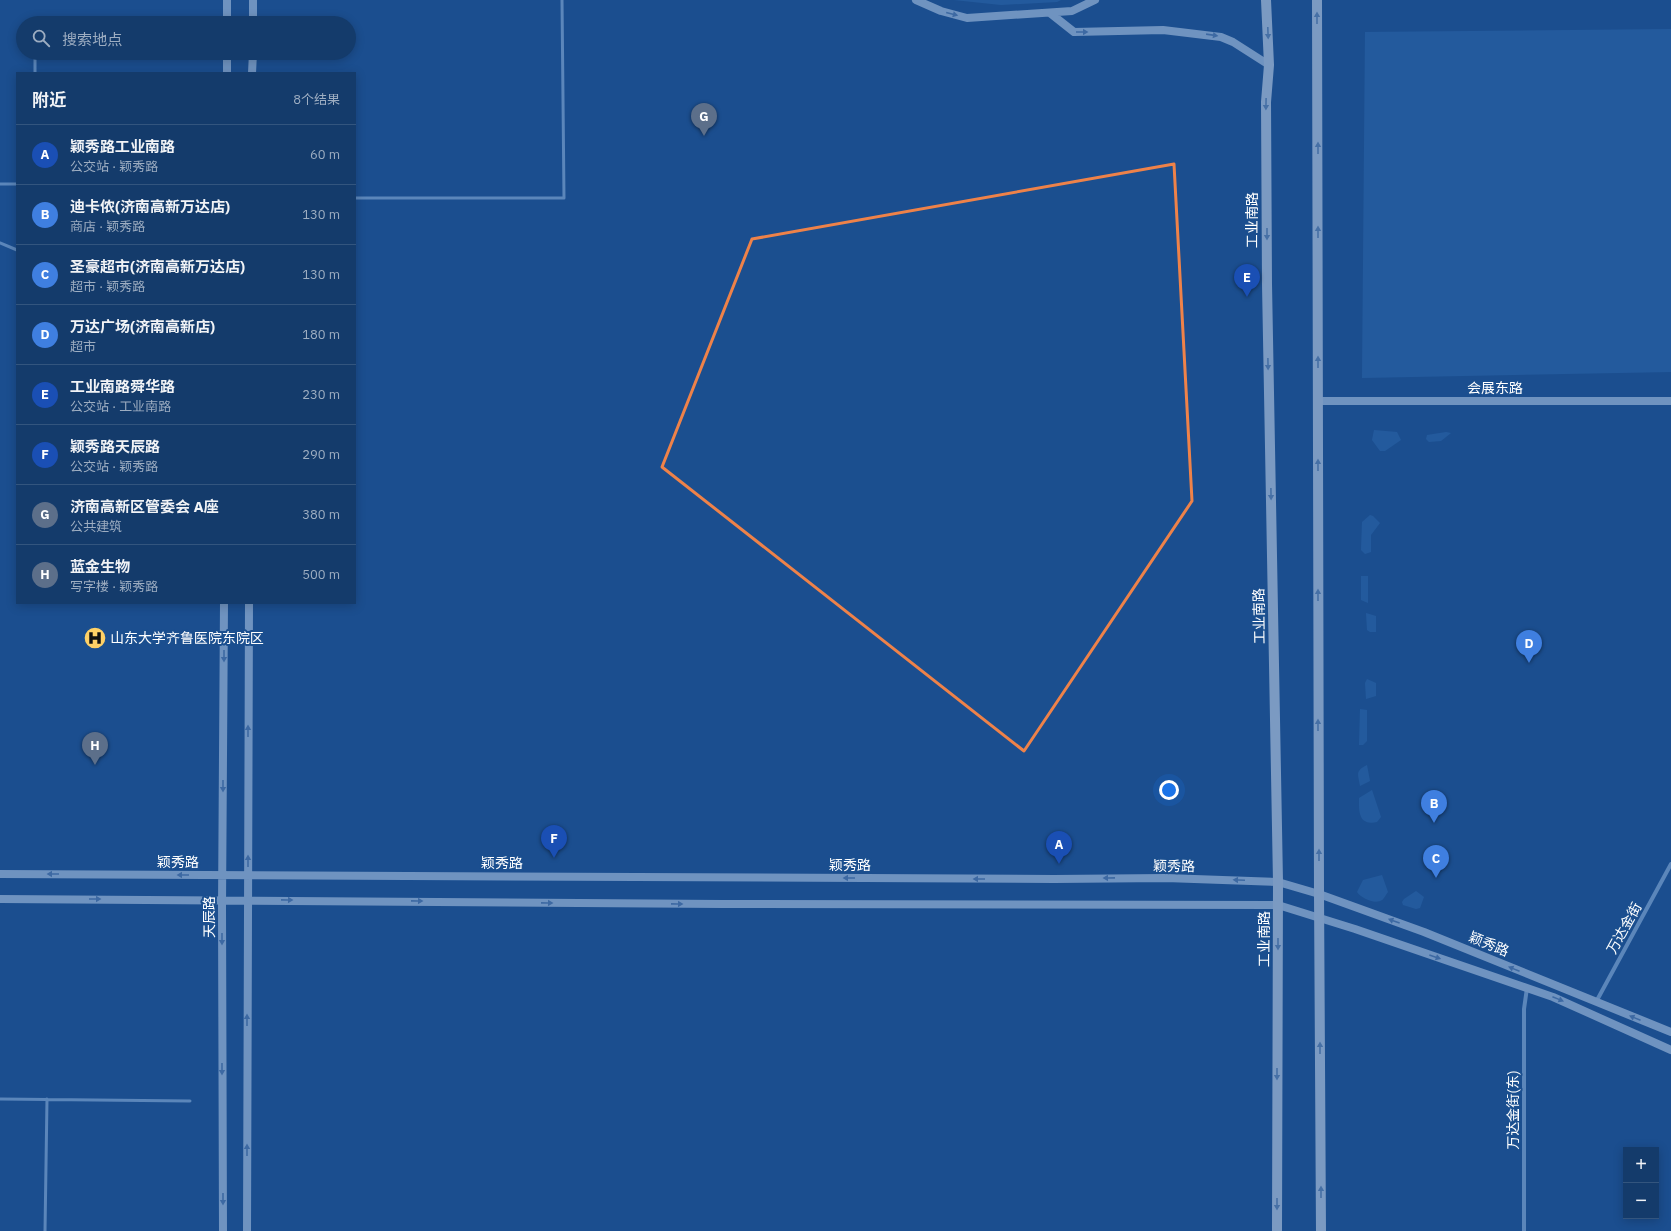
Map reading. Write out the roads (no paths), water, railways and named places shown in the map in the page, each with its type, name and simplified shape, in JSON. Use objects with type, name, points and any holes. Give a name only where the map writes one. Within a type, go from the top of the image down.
[{"type":"main road","points":[[227,0],[227,16]]},
{"type":"main road","points":[[253,0],[253,16]]},
{"type":"main road","points":[[916,0],[941,11],[967,18],[1072,11],[1095,0]]},
{"type":"main road","name":"工业南路","points":[[1266,0],[1269,65],[1266,102],[1267,284],[1278,882],[1277,1231]]},
{"type":"main road","points":[[1317,0],[1321,1231]]},
{"type":"main road","points":[[1050,13],[1074,32],[1164,30],[1221,37],[1233,42],[1269,65]]},
{"type":"main road","points":[[227,60],[227,72]]},
{"type":"main road","points":[[252,72],[253,60]]},
{"type":"main road","name":"会展东路","points":[[1318,401],[1671,401]]},
{"type":"main road","name":"天辰路","points":[[223,1231],[222,875],[224,604]]},
{"type":"main road","points":[[247,1231],[249,604]]},
{"type":"main road","name":"颖秀路","points":[[0,874],[1054,879],[1166,878],[1278,882],[1319,894],[1424,932],[1671,1032]]},
{"type":"main road","name":"颖秀路","points":[[0,899],[1278,906],[1319,918],[1527,988],[1580,1009],[1671,1050]]},
{"type":"street","name":"万达金街","points":[[1596,1002],[1671,864]]},
{"type":"street","name":"万达金街(东)","points":[[1524,1231],[1524,1008],[1527,988]]},
{"type":"lane","points":[[356,198],[564,198],[562,0]]},
{"type":"lane","points":[[34,72],[35,60]]},
{"type":"lane","points":[[0,184],[16,184]]},
{"type":"lane","points":[[0,243],[16,250]]},
{"type":"lane","points":[[0,1099],[190,1101]]},
{"type":"lane","points":[[45,1231],[47,1099]]},
{"type":"place","name":"济南高新区管委会 A座","points":[[704,136]]},
{"type":"place","name":"工业南路舜华路","points":[[1247,297]]},
{"type":"place","name":"山东大学齐鲁医院东院区","points":[[95,638]]},
{"type":"place","name":"万达广场(济南高新店)","points":[[1529,663]]},
{"type":"place","name":"蓝金生物","points":[[95,765]]},
{"type":"place","name":"迪卡侬(济南高新万达店)","points":[[1434,823]]},
{"type":"place","name":"颖秀路天辰路","points":[[554,858]]},
{"type":"place","name":"颖秀路工业南路","points":[[1059,864]]},
{"type":"place","name":"圣豪超市(济南高新万达店)","points":[[1436,878]]}]
